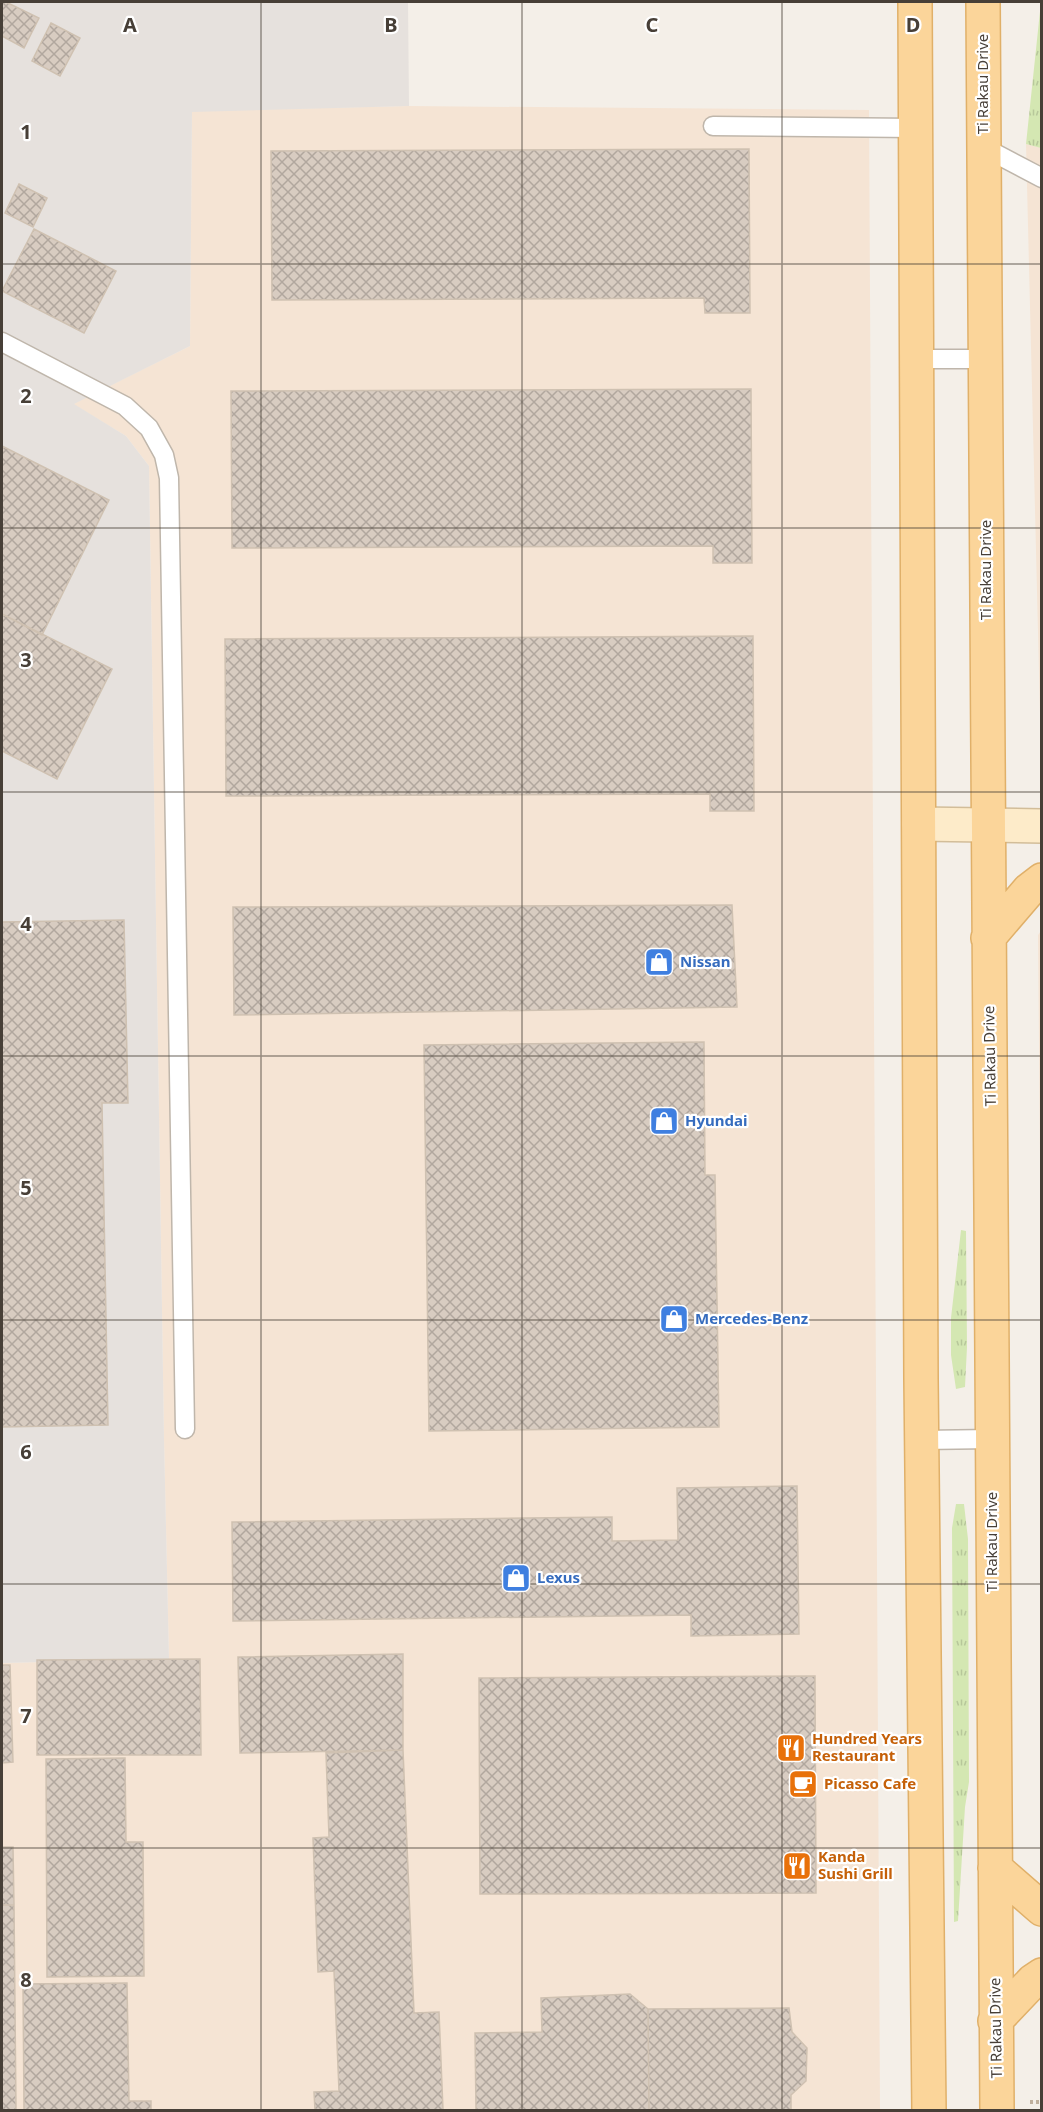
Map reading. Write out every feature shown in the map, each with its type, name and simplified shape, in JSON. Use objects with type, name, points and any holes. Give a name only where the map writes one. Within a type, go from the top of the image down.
[{"type":"main road","points":[[915,2],[922,1440],[929,2110]]},
{"type":"main road","name":"Ti Rakau Drive","points":[[983,2],[997,2110]]},
{"type":"main road","points":[[988,938],[1029,890],[1041,880]]},
{"type":"main road","points":[[995,1868],[1041,1910]]},
{"type":"main road","points":[[995,2021],[1041,1975]]},
{"type":"street","points":[[920,824],[1041,826]]},
{"type":"lane","points":[[713,126],[916,128]]},
{"type":"lane","points":[[983,147],[1041,178]]},
{"type":"lane","points":[[2,342],[125,406],[149,428],[164,455],[169,478],[185,1429]]},
{"type":"lane","points":[[917,359],[985,359]]},
{"type":"lane","points":[[922,1440],[992,1439]]},
{"type":"path","points":[[1030,2102],[1041,2102]]},
{"type":"shaded area","points":[[2,2],[408,2],[409,106],[192,112],[190,346],[74,404],[126,436],[149,466],[169,1659],[2,1663]]},
{"type":"shaded area","points":[[409,106],[869,110],[880,2110],[2,2110],[2,1663],[169,1659],[149,466],[126,436],[73,404],[190,346],[192,111]]},
{"type":"shaded area","points":[[1026,144],[1042,148],[1041,755],[1041,754]]},
{"type":"shaded area","points":[[1041,931],[1041,1264],[1038,935]]},
{"type":"green space","points":[[1042,2],[1041,148],[1026,144]]},
{"type":"green space","points":[[961,1230],[966,1231],[967,1347],[965,1387],[956,1389],[951,1355],[951,1318]]},
{"type":"green space","points":[[956,1504],[964,1504],[968,1539],[969,1782],[965,1807],[958,1921],[954,1922],[952,1528]]},
{"type":"building","points":[[2,2],[39,18],[24,48],[2,36]]},
{"type":"building","points":[[51,23],[80,38],[60,76],[32,61]]},
{"type":"building","points":[[749,149],[750,313],[705,313],[704,298],[272,300],[271,151]]},
{"type":"building","points":[[19,184],[47,198],[33,227],[5,213]]},
{"type":"building","points":[[34,229],[116,271],[84,333],[2,291]]},
{"type":"building","points":[[751,389],[752,563],[713,563],[713,546],[232,548],[231,391]]},
{"type":"building","points":[[2,446],[109,500],[42,635],[2,614]]},
{"type":"building","points":[[2,614],[112,669],[57,779],[2,751]]},
{"type":"building","points":[[753,636],[754,811],[710,811],[710,794],[226,796],[225,639]]},
{"type":"building","points":[[732,905],[737,1007],[234,1015],[233,907]]},
{"type":"building","points":[[124,920],[128,1103],[102,1103],[108,1425],[2,1427],[2,922]]},
{"type":"building","points":[[704,1042],[705,1175],[715,1175],[719,1427],[429,1431],[424,1045]]},
{"type":"building","name":"Lexus","points":[[797,1486],[799,1634],[691,1636],[691,1615],[233,1621],[232,1522],[612,1517],[612,1541],[678,1540],[677,1488]]},
{"type":"building","points":[[403,1654],[403,1750],[240,1753],[238,1657]]},
{"type":"building","points":[[200,1659],[201,1755],[37,1755],[37,1660]]},
{"type":"building","points":[[2,1665],[10,1665],[13,1762],[2,1763]]},
{"type":"building","points":[[815,1676],[816,1893],[480,1894],[479,1678]]},
{"type":"building","points":[[403,1750],[414,2013],[439,2012],[443,2110],[315,2110],[314,2092],[339,2091],[334,1971],[318,1972],[313,1838],[329,1837],[326,1753]]},
{"type":"building","points":[[125,1758],[126,1842],[143,1842],[144,1976],[47,1977],[46,1759]]},
{"type":"building","points":[[2,1847],[13,1847],[14,1905],[2,1905]]},
{"type":"building","points":[[2,1905],[14,1905],[16,2110],[2,2110]]},
{"type":"building","points":[[127,1983],[129,2101],[151,2101],[151,2110],[24,2110],[23,1984]]},
{"type":"building","points":[[630,1994],[648,2009],[649,2110],[476,2110],[475,2033],[542,2032],[541,1998]]},
{"type":"building","points":[[789,2008],[792,2032],[807,2048],[806,2081],[791,2095],[791,2110],[649,2110],[648,2009]]},
{"type":"place","name":"Nissan","points":[[659,962]]},
{"type":"place","name":"Hyundai","points":[[664,1121]]},
{"type":"place","name":"Mercedes-Benz","points":[[674,1319]]},
{"type":"place","name":"Lexus","points":[[516,1578]]},
{"type":"place","name":"Hundred Years Restaurant","points":[[791,1748]]},
{"type":"place","name":"Picasso Cafe","points":[[803,1784]]},
{"type":"place","name":"Kanda Sushi Grill","points":[[797,1866]]}]
